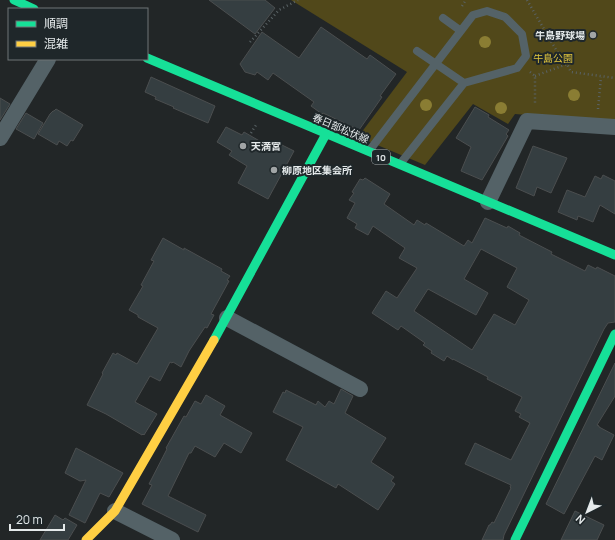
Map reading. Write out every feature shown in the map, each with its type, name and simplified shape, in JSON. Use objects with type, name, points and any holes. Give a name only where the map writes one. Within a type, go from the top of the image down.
[{"type":"street","name":"春日部松伏線","points":[[148,58],[615,255]]},
{"type":"street","points":[[0,138],[47,60]]},
{"type":"street","points":[[488,202],[527,121],[615,128]]},
{"type":"street","points":[[86,540],[115,511],[227,318],[326,134]]},
{"type":"street","points":[[227,318],[360,388]]},
{"type":"street","points":[[515,540],[615,334]]},
{"type":"street","points":[[115,511],[172,540]]},
{"type":"lane","points":[[368,151],[473,15],[487,11],[505,17],[522,34],[526,56],[521,64],[517,68],[464,83],[400,165]]},
{"type":"lane","points":[[443,18],[461,31]]},
{"type":"lane","points":[[417,51],[464,83]]},
{"type":"lane","points":[[167,66],[172,58]]},
{"type":"path","points":[[250,42],[278,10],[298,0]]},
{"type":"path","points":[[527,0],[558,54],[567,64],[571,72],[615,78]]},
{"type":"path","points":[[521,64],[535,76],[535,107]]},
{"type":"path","points":[[535,76],[567,64]]},
{"type":"path","points":[[598,111],[601,77]]},
{"type":"green space","name":"牛島公園","points":[[291,0],[615,0],[615,122],[515,114],[508,124],[473,104],[425,165],[358,137],[407,72]]},
{"type":"building","points":[[209,0],[265,0],[275,8],[255,34]]},
{"type":"building","points":[[321,27],[367,59],[370,55],[396,74],[380,96],[382,97],[359,130],[323,113],[322,114],[311,106],[314,102],[273,73],[268,80],[257,72],[255,75],[245,72],[240,64],[262,32],[299,58]]},
{"type":"building","points":[[151,77],[215,106],[208,123],[173,108],[174,107],[155,99],[156,97],[145,92]]},
{"type":"building","points":[[0,98],[10,104],[0,120]]},
{"type":"building","points":[[475,107],[489,115],[488,117],[509,130],[506,134],[508,136],[482,180],[461,171],[471,147],[456,138]]},
{"type":"building","points":[[56,109],[83,125],[73,141],[71,140],[67,146],[59,141],[57,145],[38,134],[50,114]]},
{"type":"building","points":[[26,113],[43,123],[34,139],[16,129]]},
{"type":"building","points":[[226,127],[242,135],[244,132],[270,147],[274,141],[294,151],[268,199],[238,183],[247,166],[229,155],[232,151],[217,142]]},
{"type":"building","points":[[533,146],[567,158],[551,193],[537,187],[534,196],[516,188]]},
{"type":"building","points":[[603,175],[615,181],[615,214],[600,205],[593,222],[578,216],[577,220],[558,212],[567,190],[585,197],[595,176],[601,179]]},
{"type":"building","points":[[365,178],[390,194],[384,204],[414,225],[417,220],[425,225],[426,223],[464,246],[468,240],[472,243],[485,218],[507,228],[508,226],[520,233],[519,235],[552,252],[551,254],[585,271],[588,265],[596,269],[597,267],[615,276],[615,322],[608,323],[604,329],[504,535],[503,540],[482,540],[489,525],[492,522],[494,523],[511,488],[511,485],[465,464],[475,443],[511,460],[530,423],[519,417],[521,414],[515,411],[522,397],[487,379],[488,377],[447,356],[444,361],[431,353],[432,351],[423,345],[425,343],[401,326],[398,330],[372,313],[386,291],[397,298],[417,268],[399,258],[405,248],[373,226],[368,235],[355,228],[357,224],[347,218],[355,203],[349,200],[354,193],[352,192],[360,179],[363,180]],"holes":[[[481,249],[517,268],[507,287],[529,300],[515,325],[494,314],[472,350],[414,311],[428,289],[476,315],[488,293],[464,279]]]},
{"type":"building","points":[[163,238],[222,269],[221,271],[230,276],[227,280],[229,281],[211,314],[214,315],[207,328],[205,327],[189,351],[181,367],[173,362],[170,362],[160,381],[150,376],[135,402],[157,414],[144,435],[142,435],[87,405],[113,353],[116,355],[117,353],[137,364],[158,328],[138,317],[138,315],[129,310],[143,286],[141,285],[154,261],[151,260]]},
{"type":"building","points":[[615,363],[615,396],[597,425],[614,435],[602,460],[595,456],[564,514],[546,504]]},
{"type":"building","points":[[341,389],[353,396],[345,413],[386,438],[371,462],[394,477],[391,481],[395,484],[378,510],[338,484],[336,488],[286,460],[303,427],[273,412],[283,392],[285,393],[286,390],[316,405],[318,401],[325,407],[329,401],[334,404]]},
{"type":"building","points":[[206,395],[225,406],[220,415],[252,433],[241,453],[224,443],[215,457],[195,446],[191,453],[189,453],[168,496],[206,515],[198,532],[142,504],[152,485],[149,484],[167,449],[166,448],[184,416],[186,417],[195,401],[201,404]]},
{"type":"building","points":[[76,448],[123,473],[109,497],[100,493],[85,523],[69,515],[86,480],[80,481],[65,473]]},
{"type":"building","points":[[575,511],[604,525],[597,540],[561,540]]},
{"type":"building","points":[[55,515],[63,520],[65,518],[77,525],[68,540],[40,540]]},
{"type":"traffic: fast","points":[[14,0],[32,8]]},
{"type":"traffic: fast","points":[[148,58],[615,255]]},
{"type":"traffic: fast","points":[[214,340],[326,134]]},
{"type":"traffic: fast","points":[[515,540],[615,334]]},
{"type":"traffic: slow","points":[[86,540],[115,511],[214,340]]},
{"type":"place","name":"牛島野球場","points":[[593,35]]},
{"type":"place","name":"天満宮","points":[[243,146]]},
{"type":"place","name":"柳原地区集会所","points":[[274,170]]}]
